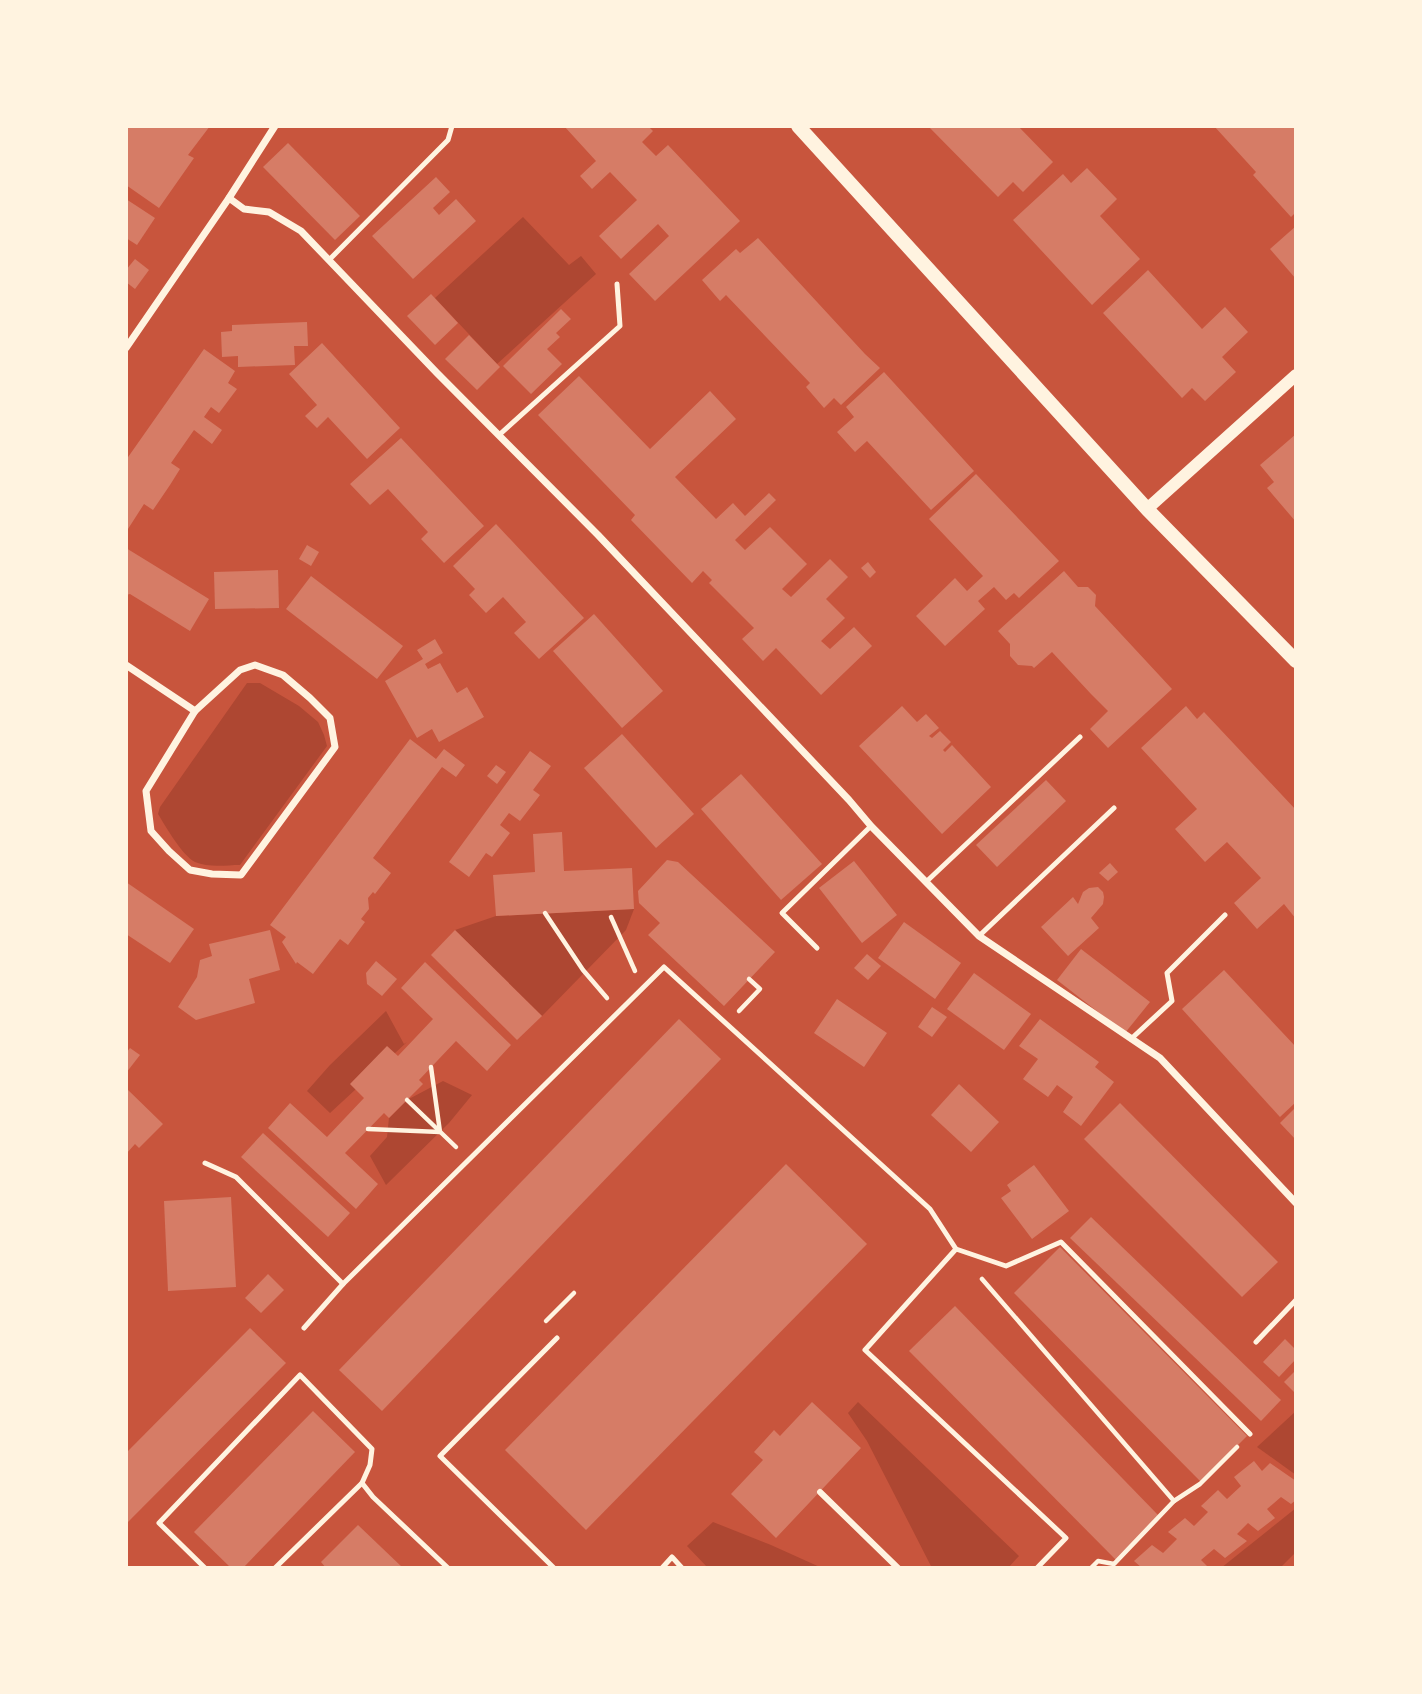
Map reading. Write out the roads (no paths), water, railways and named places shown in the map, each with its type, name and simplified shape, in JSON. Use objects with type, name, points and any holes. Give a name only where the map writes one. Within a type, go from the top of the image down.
[{"type":"main road","points":[[798,126],[1147,509],[1296,661]]},
{"type":"street","points":[[126,348],[275,126]]},
{"type":"street","points":[[229,198],[244,209],[269,212],[301,231],[598,535],[871,826],[979,936],[1160,1058],[1296,1203]]},
{"type":"street","points":[[1147,509],[1296,374]]},
{"type":"street","points":[[126,665],[195,710]]},
{"type":"street","points":[[255,665],[283,675],[330,718],[335,747],[241,875],[190,870],[150,831],[146,791],[195,710],[240,670],[255,665]]},
{"type":"street","points":[[820,1492],[898,1568]]},
{"type":"lane","points":[[329,260],[448,140],[452,126]]},
{"type":"lane","points":[[499,435],[620,326],[617,284]]},
{"type":"lane","points":[[926,881],[1080,737]]},
{"type":"lane","points":[[979,936],[1114,808]]},
{"type":"lane","points":[[817,948],[782,913],[871,826]]},
{"type":"lane","points":[[1131,1039],[1172,1001],[1167,973],[1226,915]]},
{"type":"lane","points":[[303,1328],[343,1284],[664,967],[930,1209],[956,1249],[1006,1266],[1061,1242],[1250,1434]]},
{"type":"lane","points":[[205,1163],[236,1177],[343,1284]]},
{"type":"lane","points":[[956,1249],[865,1349],[1066,1538],[1037,1568]]},
{"type":"lane","points":[[1256,1342],[1296,1300]]},
{"type":"lane","points":[[554,1568],[440,1457],[557,1338]]},
{"type":"lane","points":[[205,1568],[159,1523],[300,1375],[372,1449],[370,1465],[362,1483],[275,1568]]},
{"type":"lane","points":[[362,1483],[373,1497],[448,1568]]},
{"type":"lane","points":[[662,1568],[672,1557],[682,1568]]}]
